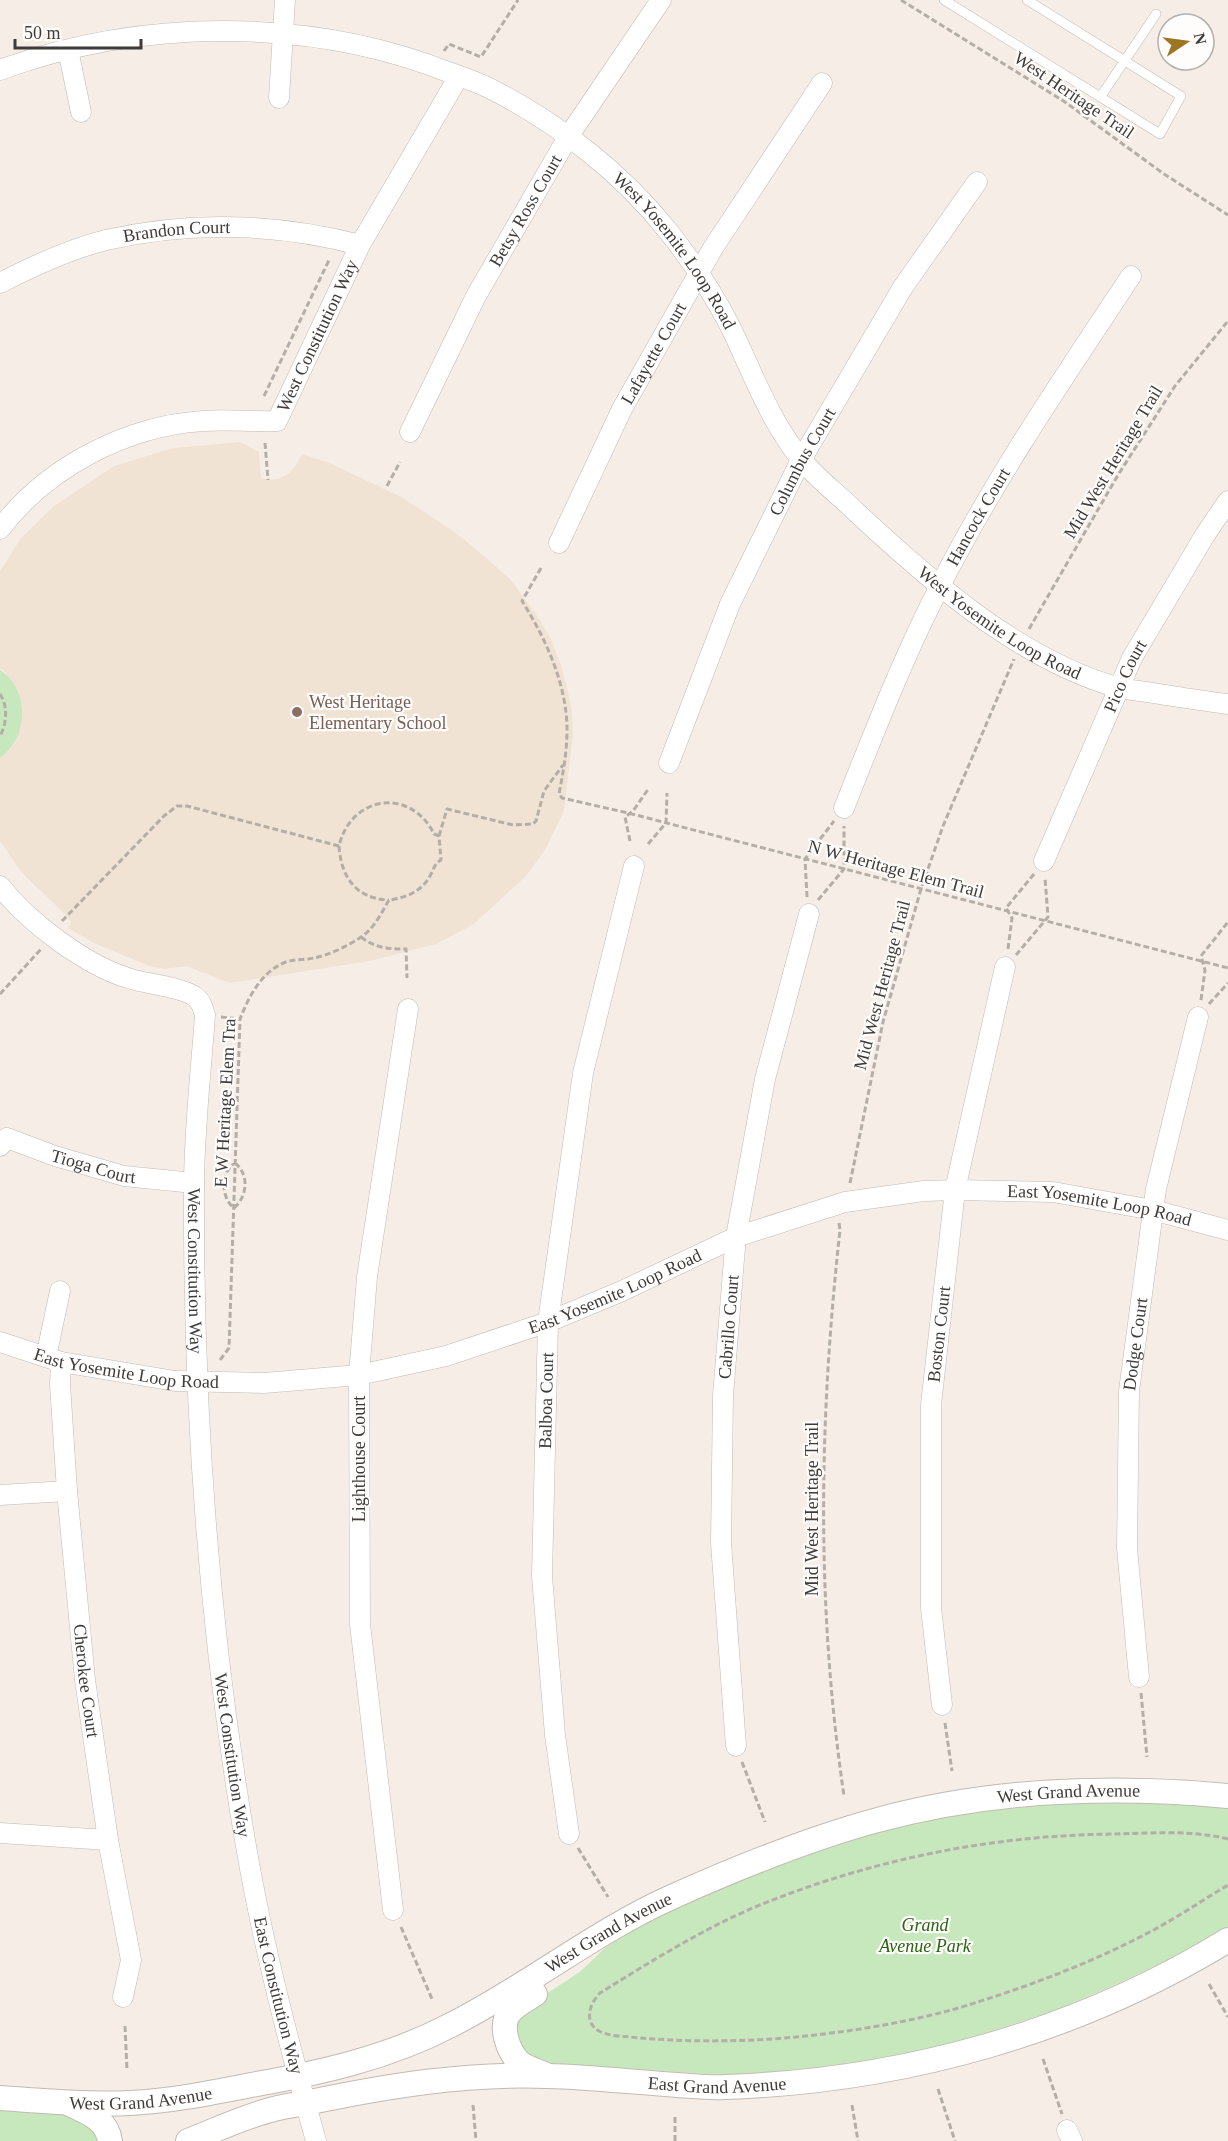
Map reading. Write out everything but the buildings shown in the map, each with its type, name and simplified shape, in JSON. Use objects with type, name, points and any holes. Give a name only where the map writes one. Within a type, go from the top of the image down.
[{"type":"street","points":[[279,98],[285,0]]},
{"type":"street","name":"Betsy Ross Court","points":[[410,432],[476,296],[568,136],[662,0]]},
{"type":"street","name":"West Yosemite Loop Road","points":[[0,70],[68,50],[117,40],[224,30],[332,40],[374,48],[424,62],[492,89],[568,136],[623,182],[652,213],[698,274],[728,323],[768,410],[801,460],[875,530],[940,586],[981,618],[1021,644],[1067,668],[1117,687],[1228,704]]},
{"type":"street","points":[[68,50],[81,112]]},
{"type":"street","name":"West Constitution Way","points":[[0,528],[47,481],[78,460],[138,433],[201,421],[277,421],[360,245],[459,76]]},
{"type":"street","name":"Lafayette Court","points":[[559,543],[622,409],[698,274],[822,83]]},
{"type":"street","name":"Columbus Court","points":[[669,763],[730,604],[801,460],[903,287],[977,182]]},
{"type":"street","name":"Brandon Court","points":[[0,283],[65,254],[104,241],[184,228],[267,228],[360,245]]},
{"type":"street","name":"Hancock Court","points":[[844,808],[890,693],[940,586],[1021,444],[1131,276]]},
{"type":"street","name":"Pico Court","points":[[1044,861],[1117,687],[1156,615],[1228,501]]},
{"type":"street","name":"Balboa Court","points":[[569,1834],[555,1734],[542,1576],[548,1322],[583,1073],[634,866]]},
{"type":"street","name":"West Constitution Way","points":[[0,885],[14,903],[83,957],[127,978],[194,996],[200,1002],[204,1016],[194,1184],[197,1383],[210,1583],[224,1706],[246,1848]]},
{"type":"street","name":"Cabrillo Court","points":[[736,1746],[721,1543],[723,1396],[736,1237],[765,1079],[809,914]]},
{"type":"street","name":"Boston Court","points":[[942,1705],[931,1608],[931,1405],[955,1190],[1005,968]]},
{"type":"street","name":"Lighthouse Court","points":[[393,1910],[360,1624],[359,1375],[367,1277],[408,1009]]},
{"type":"street","name":"Dodge Court","points":[[1139,1677],[1127,1548],[1129,1390],[1153,1210],[1198,1017]]},
{"type":"street","name":"Tioga Court","points":[[0,1146],[7,1138],[55,1156],[124,1176],[194,1184]]},
{"type":"street","name":"East Yosemite Loop Road","points":[[0,1342],[53,1360],[127,1374],[197,1383],[264,1383],[359,1375],[446,1356],[548,1322],[622,1291],[736,1237],[845,1202],[901,1194],[955,1190],[1053,1192],[1153,1210],[1228,1230]]},
{"type":"street","name":"Cherokee Court","points":[[60,1291],[53,1360],[60,1384],[67,1491],[85,1680],[108,1840],[130,1960],[123,1997]]},
{"type":"street","points":[[0,1495],[67,1491]]},
{"type":"street","name":"West Grand Avenue","points":[[0,2098],[69,2103],[129,2103],[186,2098],[354,2063],[423,2038],[511,1992],[618,1926],[670,1898],[761,1859],[874,1821],[950,1804],[1067,1791],[1108,1789],[1228,1796]]},
{"type":"street","points":[[0,1833],[108,1840]]},
{"type":"street","name":"East Constitution Way","points":[[246,1848],[270,1966],[316,2141]]},
{"type":"street","name":"East Grand Avenue","points":[[188,2141],[270,2110],[389,2086],[448,2079],[546,2075],[722,2088],[822,2081],[909,2066],[1017,2038],[1086,2013],[1149,1984],[1228,1940]]},
{"type":"street","points":[[546,2075],[521,2063],[514,2055],[506,2039],[506,2025],[511,2011],[548,1986],[565,1959]]},
{"type":"street","points":[[69,2103],[96,2117],[109,2132],[110,2141]]},
{"type":"lane","points":[[944,0],[1101,96],[1160,135],[1181,96],[1027,0]]},
{"type":"lane","points":[[1101,96],[1156,14]]},
{"type":"path","points":[[449,44],[481,57],[517,0]]},
{"type":"path","name":"West Heritage Trail","points":[[901,0],[1065,102],[1164,174],[1228,215]]},
{"type":"path","points":[[264,396],[330,258]]},
{"type":"path","name":"Mid West Heritage Trail","points":[[1032,624],[1118,475],[1175,386],[1228,321]]},
{"type":"path","points":[[265,443],[268,480]]},
{"type":"path","points":[[387,486],[400,462]]},
{"type":"path","points":[[439,836],[434,834],[427,822],[416,811],[393,803],[380,803],[361,811],[351,819],[339,846],[342,864],[352,884],[369,897],[389,900],[408,896],[425,883],[436,863],[441,860],[439,836],[447,809],[513,825],[533,824],[536,821],[544,791],[564,765],[567,730],[566,712],[560,686],[549,653],[522,601],[541,568]]},
{"type":"path","name":"Mid West Heritage Trail","points":[[851,1187],[850,1175],[883,1022],[921,889],[943,826],[1012,663]]},
{"type":"path","points":[[0,694],[6,714],[4,729],[0,736]]},
{"type":"path","name":"N W Heritage Elem Trail","points":[[564,765],[559,794],[562,798],[1228,968]]},
{"type":"path","points":[[630,841],[625,817],[633,811],[649,788]]},
{"type":"path","points":[[648,844],[666,823],[667,793]]},
{"type":"path","points":[[65,917],[177,806],[187,806],[339,846]]},
{"type":"path","points":[[809,914],[804,859],[844,808]]},
{"type":"path","points":[[809,914],[824,891],[844,869],[844,808]]},
{"type":"path","points":[[1005,968],[1012,918],[1006,908],[1044,861]]},
{"type":"path","points":[[1005,968],[1048,917],[1044,861]]},
{"type":"path","name":"E W Heritage Elem Tra","points":[[220,1360],[229,1348],[240,1019],[254,990],[279,966],[293,960],[324,955],[361,937],[377,919],[389,900]]},
{"type":"path","points":[[1198,1017],[1205,970],[1201,956],[1228,922]]},
{"type":"path","points":[[361,937],[370,944],[386,949],[406,949],[407,978]]},
{"type":"path","points":[[0,994],[39,952]]},
{"type":"path","points":[[1198,1017],[1228,982]]},
{"type":"path","points":[[236,1163],[243,1173],[245,1190],[234,1209],[226,1198],[224,1182],[231,1166],[236,1163]]},
{"type":"path","name":"Mid West Heritage Trail","points":[[838,1221],[840,1230],[827,1379],[823,1476],[827,1651],[834,1730],[844,1796]]},
{"type":"path","points":[[1139,1677],[1148,1757]]},
{"type":"path","points":[[942,1705],[952,1771]]},
{"type":"path","points":[[736,1746],[765,1822]]},
{"type":"path","points":[[569,1834],[608,1897]]},
{"type":"path","points":[[1228,1839],[1178,1834],[1065,1834],[997,1842],[878,1866],[826,1881],[754,1908],[687,1941],[600,1993],[592,2001],[589,2012],[591,2022],[597,2030],[608,2034],[658,2040],[784,2038],[895,2023],[954,2009],[1060,1974],[1140,1937],[1228,1885]]},
{"type":"path","points":[[393,1910],[432,1999]]},
{"type":"path","points":[[1209,1984],[1228,2017]]},
{"type":"path","points":[[124,2026],[127,2070]]},
{"type":"path","points":[[1043,2059],[1070,2135]]},
{"type":"path","points":[[938,2089],[956,2141]]},
{"type":"path","points":[[473,2105],[476,2141]]},
{"type":"path","points":[[852,2105],[858,2141]]},
{"type":"path","points":[[675,2114],[675,2141]]},
{"type":"shaded area","name":"West Heritage Elementary School","points":[[240,442],[259,452],[261,478],[278,479],[289,473],[302,454],[332,464],[403,498],[456,533],[485,557],[510,579],[550,637],[568,692],[573,734],[564,811],[545,850],[526,876],[474,924],[436,944],[370,961],[230,983],[186,966],[165,969],[149,966],[94,943],[68,928],[71,922],[22,873],[0,841],[0,758],[14,744],[21,725],[6,673],[0,669],[0,571],[21,538],[54,506],[114,466],[173,448]]},
{"type":"green space","points":[[0,670],[10,678],[17,689],[22,714],[21,726],[16,738],[10,749],[0,758]]},
{"type":"green space","name":"Grand Avenue Park","points":[[1091,1801],[1228,1807],[1228,1929],[1223,1934],[1059,2009],[961,2041],[880,2060],[805,2070],[721,2075],[547,2063],[528,2054],[522,2047],[515,2028],[525,2008],[581,1971],[607,1946],[626,1933],[707,1893],[805,1856],[882,1831],[955,1814]]},
{"type":"green space","points":[[0,2110],[77,2116],[87,2120],[99,2141],[0,2141]]},
{"type":"place","name":"West Heritage Elementary School","points":[[297,712]]}]
